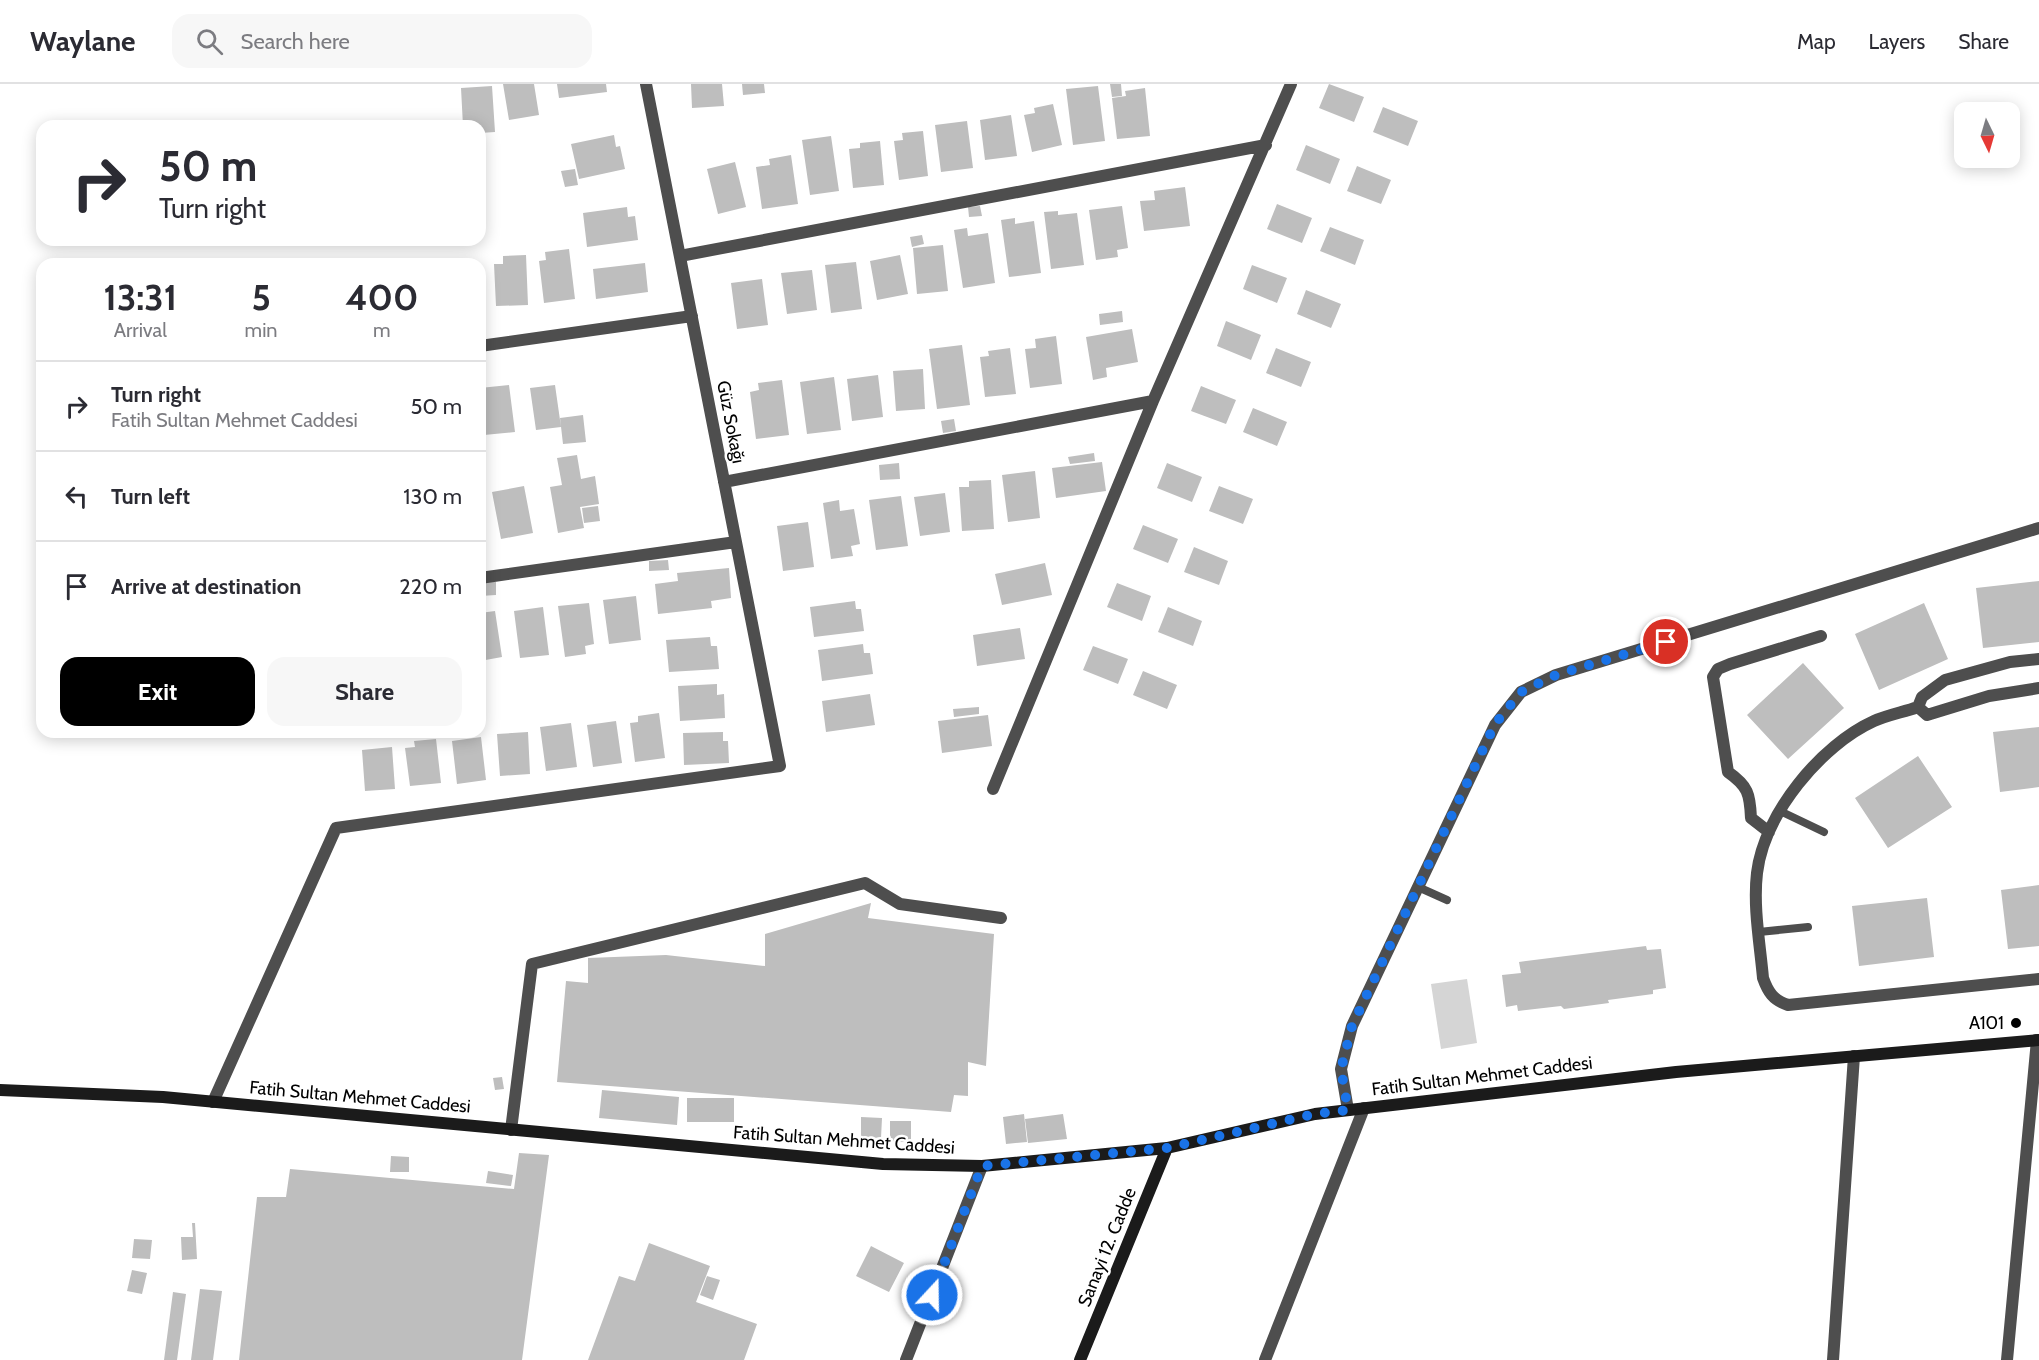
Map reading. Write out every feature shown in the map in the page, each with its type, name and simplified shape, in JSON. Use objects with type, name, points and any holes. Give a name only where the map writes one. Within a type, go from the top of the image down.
[{"type":"main road","name":"Fatih Sultan Mehmet Caddesi","points":[[0,1090],[163,1097],[883,1164],[982,1166],[1167,1148],[1315,1114],[1364,1108],[1676,1072],[2038,1040]]},
{"type":"main road","name":"Sanayi 12. Cadde","points":[[1080,1360],[1167,1148]]},
{"type":"street","name":"Güz Sokağı","points":[[213,1102],[336,828],[780,766],[646,84]]},
{"type":"street","points":[[993,789],[1153,401],[1292,84]]},
{"type":"street","points":[[680,256],[1266,145]]},
{"type":"street","points":[[486,345],[692,316]]},
{"type":"street","points":[[724,482],[1153,401]]},
{"type":"street","points":[[1348,1110],[1341,1069],[1352,1026],[1495,724],[1521,692],[1556,675],[2039,528]]},
{"type":"street","points":[[486,577],[736,542]]},
{"type":"street","points":[[1769,832],[1751,818],[1750,800],[1746,787],[1728,772],[1725,764],[1713,677],[1718,669],[1730,664],[1821,636]]},
{"type":"street","points":[[2039,659],[2010,662],[1945,680],[1922,697],[1918,707],[1874,722],[1830,749],[1794,790],[1780,811],[1769,832],[1758,869],[1756,889],[1763,978],[1768,992],[1778,1001],[1788,1005],[2039,979]]},
{"type":"street","points":[[1918,707],[1927,715],[1989,696],[2039,688]]},
{"type":"street","points":[[511,1130],[532,964],[865,883],[900,904],[1001,918]]},
{"type":"street","points":[[2007,1360],[2038,1040]]},
{"type":"street","points":[[1833,1360],[1854,1056]]},
{"type":"street","points":[[1265,1360],[1364,1108]]},
{"type":"street","points":[[906,1360],[982,1166]]},
{"type":"lane","points":[[1780,811],[1824,832]]},
{"type":"lane","points":[[1418,887],[1447,900]]},
{"type":"lane","points":[[1759,932],[1808,927]]},
{"type":"shaded area","points":[[1467,979],[1477,1043],[1441,1049],[1431,984]]},
{"type":"building","points":[[503,84],[534,84],[539,115],[509,120]]},
{"type":"building","points":[[557,84],[606,84],[607,92],[559,98]]},
{"type":"building","points":[[691,84],[722,84],[724,106],[692,108]]},
{"type":"building","points":[[742,84],[764,84],[765,93],[743,95]]},
{"type":"building","points":[[1110,84],[1121,84],[1122,96],[1112,97]]},
{"type":"building","points":[[1329,84],[1364,97],[1354,122],[1319,108]]},
{"type":"building","points":[[492,86],[495,132],[486,133],[486,120],[463,120],[461,88]]},
{"type":"building","points":[[1098,86],[1105,141],[1073,145],[1066,89]]},
{"type":"building","points":[[1145,88],[1150,136],[1117,139],[1112,98],[1126,96],[1125,91]]},
{"type":"building","points":[[1053,104],[1062,145],[1032,152],[1024,115],[1035,113],[1034,108]]},
{"type":"building","points":[[1383,107],[1418,121],[1408,146],[1373,132]]},
{"type":"building","points":[[1011,115],[1017,156],[985,160],[980,120]]},
{"type":"building","points":[[967,121],[973,168],[941,172],[935,125]]},
{"type":"building","points":[[923,131],[928,176],[899,180],[894,141],[903,140],[902,133]]},
{"type":"building","points":[[614,135],[616,147],[620,146],[625,169],[579,179],[571,144]]},
{"type":"building","points":[[831,136],[839,191],[810,195],[802,140]]},
{"type":"building","points":[[880,141],[884,185],[853,188],[849,149],[860,148],[860,143]]},
{"type":"building","points":[[1306,145],[1340,159],[1330,184],[1296,170]]},
{"type":"building","points":[[791,155],[798,204],[762,209],[756,167],[770,165],[769,159]]},
{"type":"building","points":[[735,162],[746,207],[718,214],[707,169]]},
{"type":"building","points":[[1357,166],[1391,180],[1381,204],[1347,191]]},
{"type":"building","points":[[575,169],[578,185],[565,187],[561,171]]},
{"type":"building","points":[[1185,187],[1190,226],[1144,231],[1140,201],[1155,200],[1154,191]]},
{"type":"building","points":[[1277,204],[1312,218],[1302,243],[1267,229]]},
{"type":"building","points":[[980,206],[982,216],[969,217],[968,207]]},
{"type":"building","points":[[1122,206],[1128,248],[1117,250],[1118,257],[1096,260],[1089,210]]},
{"type":"building","points":[[627,207],[628,217],[635,216],[638,240],[587,247],[583,213]]},
{"type":"building","points":[[1058,211],[1058,215],[1077,213],[1084,265],[1051,269],[1044,212]]},
{"type":"building","points":[[1015,218],[1015,224],[1034,221],[1041,273],[1009,277],[1001,220]]},
{"type":"building","points":[[1330,227],[1364,240],[1355,265],[1320,251]]},
{"type":"building","points":[[967,228],[968,236],[988,233],[995,283],[963,288],[954,230]]},
{"type":"building","points":[[922,235],[924,244],[912,247],[910,237]]},
{"type":"building","points":[[943,245],[948,291],[917,294],[913,248]]},
{"type":"building","points":[[569,249],[575,299],[544,303],[539,261],[546,260],[545,252]]},
{"type":"building","points":[[526,255],[528,305],[496,306],[494,264],[503,264],[503,256]]},
{"type":"building","points":[[900,255],[908,294],[877,300],[870,261]]},
{"type":"building","points":[[856,262],[862,309],[831,313],[825,265]]},
{"type":"building","points":[[645,263],[648,292],[596,299],[593,269]]},
{"type":"building","points":[[1252,265],[1287,278],[1277,303],[1243,289]]},
{"type":"building","points":[[812,270],[817,310],[787,314],[781,273]]},
{"type":"building","points":[[762,279],[768,325],[737,329],[731,283]]},
{"type":"building","points":[[1306,290],[1341,304],[1331,328],[1297,314]]},
{"type":"building","points":[[1122,311],[1123,322],[1100,325],[1099,314]]},
{"type":"building","points":[[1226,321],[1261,335],[1251,360],[1217,346]]},
{"type":"building","points":[[1132,329],[1138,362],[1106,368],[1107,377],[1093,380],[1086,337]]},
{"type":"building","points":[[1056,336],[1062,384],[1030,388],[1025,349],[1036,348],[1035,339]]},
{"type":"building","points":[[962,345],[970,405],[937,409],[929,349]]},
{"type":"building","points":[[1010,348],[1016,394],[985,397],[980,357],[989,356],[988,351]]},
{"type":"building","points":[[1276,348],[1311,362],[1301,387],[1266,373]]},
{"type":"building","points":[[923,369],[925,409],[896,411],[893,371]]},
{"type":"building","points":[[878,375],[883,417],[852,421],[847,379]]},
{"type":"building","points":[[834,377],[841,430],[807,434],[800,382]]},
{"type":"building","points":[[782,380],[789,435],[756,439],[750,392],[759,390],[758,383]]},
{"type":"building","points":[[509,385],[515,432],[486,435],[486,387]]},
{"type":"building","points":[[555,385],[561,427],[536,430],[530,388]]},
{"type":"building","points":[[1201,386],[1236,400],[1226,424],[1191,411]]},
{"type":"building","points":[[1253,408],[1287,422],[1277,446],[1243,432]]},
{"type":"building","points":[[583,415],[586,442],[563,444],[560,418]]},
{"type":"building","points":[[954,419],[956,431],[943,433],[941,421]]},
{"type":"building","points":[[1094,453],[1095,461],[1070,464],[1068,457]]},
{"type":"building","points":[[577,455],[581,479],[595,476],[599,504],[580,507],[584,528],[558,533],[550,487],[562,485],[557,458]]},
{"type":"building","points":[[1102,462],[1106,491],[1056,498],[1052,468]]},
{"type":"building","points":[[899,463],[900,479],[880,480],[879,465]]},
{"type":"building","points":[[1167,463],[1202,477],[1192,502],[1157,488]]},
{"type":"building","points":[[1035,471],[1040,518],[1008,522],[1002,475]]},
{"type":"building","points":[[991,480],[994,529],[962,531],[959,487],[969,487],[969,481]]},
{"type":"building","points":[[524,486],[533,533],[501,539],[492,492]]},
{"type":"building","points":[[1219,486],[1253,499],[1243,524],[1209,511]]},
{"type":"building","points":[[945,493],[950,532],[920,536],[914,497]]},
{"type":"building","points":[[901,496],[908,546],[876,550],[869,500]]},
{"type":"building","points":[[839,500],[840,511],[854,509],[860,544],[851,546],[853,556],[831,559],[823,503]]},
{"type":"building","points":[[598,506],[600,521],[584,523],[582,508]]},
{"type":"building","points":[[808,522],[814,567],[783,571],[777,526]]},
{"type":"building","points":[[1143,525],[1178,539],[1168,563],[1133,549]]},
{"type":"building","points":[[1194,547],[1228,561],[1219,585],[1184,572]]},
{"type":"building","points":[[668,560],[669,570],[649,571],[649,561]]},
{"type":"building","points":[[1045,563],[1052,595],[1002,605],[995,574]]},
{"type":"building","points":[[729,568],[731,598],[711,601],[712,608],[658,614],[655,584],[678,581],[677,573]]},
{"type":"building","points":[[2039,581],[2039,642],[1983,648],[1976,588]]},
{"type":"building","points":[[486,582],[496,582],[496,595],[486,596]]},
{"type":"building","points":[[1117,583],[1151,596],[1142,621],[1107,607]]},
{"type":"building","points":[[636,596],[641,640],[609,644],[603,600]]},
{"type":"building","points":[[855,601],[856,609],[861,609],[864,631],[814,637],[810,607]]},
{"type":"building","points":[[589,603],[594,644],[585,646],[586,654],[565,657],[558,606]]},
{"type":"building","points":[[1924,603],[1948,659],[1879,690],[1855,634]]},
{"type":"building","points":[[543,607],[549,655],[520,658],[514,611]]},
{"type":"building","points":[[1168,607],[1202,621],[1193,646],[1158,632]]},
{"type":"building","points":[[495,611],[502,657],[486,660],[486,612]]},
{"type":"building","points":[[1020,628],[1025,659],[977,666],[973,635]]},
{"type":"building","points":[[710,637],[711,646],[717,646],[719,669],[669,672],[666,640]]},
{"type":"building","points":[[863,644],[864,653],[870,653],[873,674],[822,681],[818,650]]},
{"type":"building","points":[[1093,646],[1128,659],[1118,684],[1083,670]]},
{"type":"building","points":[[1803,663],[1844,708],[1788,759],[1747,715]]},
{"type":"building","points":[[1143,671],[1177,685],[1167,709],[1133,695]]},
{"type":"building","points":[[717,684],[717,695],[724,694],[725,718],[680,721],[678,686]]},
{"type":"building","points":[[870,694],[875,725],[826,732],[822,701]]},
{"type":"building","points":[[979,707],[979,714],[954,717],[953,709]]},
{"type":"building","points":[[659,713],[665,758],[635,762],[630,723],[638,722],[638,716]]},
{"type":"building","points":[[988,715],[992,746],[942,753],[938,721]]},
{"type":"building","points":[[616,721],[622,763],[593,767],[587,725]]},
{"type":"building","points":[[571,723],[577,767],[546,771],[540,727]]},
{"type":"building","points":[[2039,727],[2039,787],[2000,792],[1993,732]]},
{"type":"building","points":[[528,732],[530,774],[500,776],[497,734]]},
{"type":"building","points":[[723,732],[723,741],[728,741],[729,763],[684,765],[683,733]]},
{"type":"building","points":[[481,738],[486,780],[457,784],[452,741]]},
{"type":"building","points":[[436,739],[441,783],[410,786],[405,748],[415,747],[414,741]]},
{"type":"building","points":[[392,747],[395,789],[365,791],[362,750]]},
{"type":"building","points":[[1918,756],[1952,807],[1888,848],[1855,798]]},
{"type":"building","points":[[2039,885],[2039,946],[2008,949],[2001,890]]},
{"type":"building","points":[[1927,898],[1934,957],[1859,966],[1852,906]]},
{"type":"building","points":[[871,903],[868,918],[994,934],[986,1066],[968,1062],[968,1096],[954,1095],[951,1112],[557,1082],[566,981],[588,983],[588,958],[666,955],[765,966],[765,934]]},
{"type":"building","points":[[1646,946],[1647,950],[1661,949],[1666,988],[1653,990],[1653,994],[1564,1009],[1561,1006],[1518,1011],[1517,1005],[1506,1007],[1502,975],[1521,973],[1519,962]]},
{"type":"building","points":[[502,1077],[504,1089],[495,1090],[493,1078]]},
{"type":"building","points":[[602,1090],[679,1097],[677,1125],[599,1118]]},
{"type":"building","points":[[687,1098],[734,1098],[734,1122],[687,1122]]},
{"type":"building","points":[[1024,1114],[1027,1142],[1006,1144],[1003,1117]]},
{"type":"building","points":[[1063,1114],[1067,1139],[1028,1143],[1025,1119]]},
{"type":"building","points":[[861,1117],[882,1118],[881,1138],[861,1137]]},
{"type":"building","points":[[890,1121],[911,1121],[911,1142],[890,1142]]},
{"type":"building","points":[[519,1153],[549,1155],[522,1360],[239,1360],[257,1197],[286,1197],[290,1169],[514,1189]]},
{"type":"building","points":[[391,1156],[409,1157],[409,1172],[390,1172]]},
{"type":"building","points":[[488,1171],[513,1175],[511,1186],[486,1183]]},
{"type":"building","points":[[192,1223],[195,1223],[197,1259],[182,1260],[181,1237],[193,1237]]},
{"type":"building","points":[[134,1239],[152,1240],[150,1259],[132,1258]]},
{"type":"building","points":[[649,1243],[710,1266],[696,1302],[757,1324],[744,1360],[588,1360],[619,1276],[635,1281]]},
{"type":"building","points":[[871,1246],[904,1263],[889,1292],[856,1276]]},
{"type":"building","points":[[132,1270],[147,1273],[142,1294],[127,1291]]},
{"type":"building","points":[[707,1276],[720,1280],[713,1300],[700,1295]]},
{"type":"building","points":[[200,1289],[222,1291],[213,1360],[191,1360]]},
{"type":"building","points":[[173,1292],[186,1294],[177,1360],[164,1360]]},
{"type":"place","name":"A101","points":[[2016,1023]]},
{"type":"route","points":[[932,1295],[982,1166],[1167,1148],[1315,1114],[1348,1110],[1341,1069],[1352,1026],[1495,724],[1521,692],[1556,675],[1666,642]]}]
